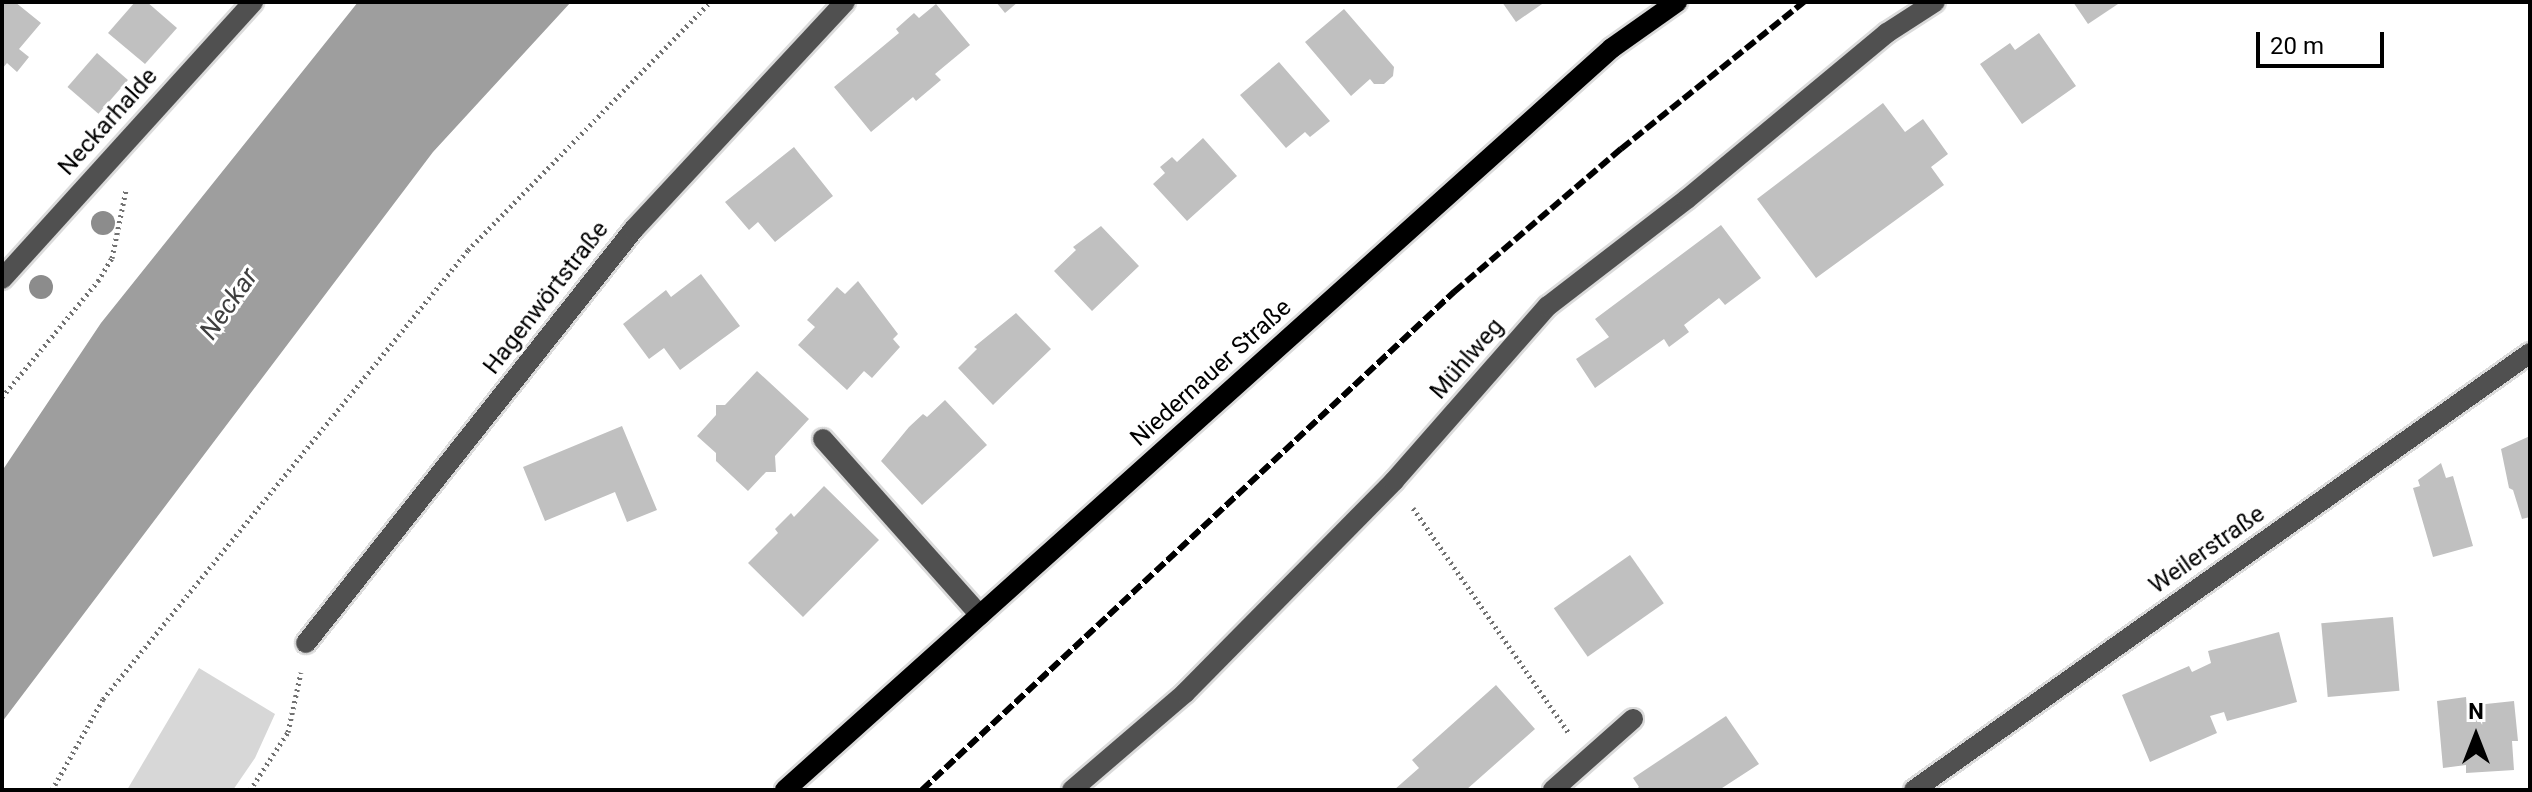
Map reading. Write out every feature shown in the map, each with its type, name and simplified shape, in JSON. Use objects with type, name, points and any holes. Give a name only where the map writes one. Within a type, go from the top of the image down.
[{"type":"main road","name":"Niedernauer Straße","points":[[785,790],[1612,48],[1677,2]]},
{"type":"street","name":"Neckarhalde","points":[[2,279],[253,2]]},
{"type":"street","name":"Hagenwörtstraße","points":[[306,643],[634,229],[845,2]]},
{"type":"street","name":"Mühlweg","points":[[1072,790],[1185,693],[1394,481],[1548,306],[1687,199],[1887,33],[1935,2]]},
{"type":"street","name":"Weilerstraße","points":[[1914,790],[2530,353]]},
{"type":"street","points":[[823,439],[980,615]]},
{"type":"street","points":[[1553,790],[1633,719]]},
{"type":"path","points":[[52,790],[103,699],[468,250],[710,2]]},
{"type":"path","points":[[2,397],[98,281],[112,258],[127,185],[104,164]]},
{"type":"path","points":[[1394,481],[1587,760]]},
{"type":"path","points":[[250,790],[288,732],[306,643]]},
{"type":"shaded area","points":[[199,668],[275,714],[255,758],[233,790],[127,790]]},
{"type":"water","name":"Neckar","points":[[358,2],[571,2],[433,152],[2,722],[2,471],[101,323]]},
{"type":"building","points":[[2,2],[15,2],[41,23],[19,49],[29,57],[17,72],[7,63],[2,69]]},
{"type":"building","points":[[135,2],[147,2],[177,28],[145,64],[108,33]]},
{"type":"building","points":[[996,2],[1018,2],[1005,13]]},
{"type":"building","points":[[1502,2],[1545,2],[1516,22]]},
{"type":"building","points":[[2073,2],[2121,2],[2088,24]]},
{"type":"building","points":[[936,4],[970,45],[935,74],[941,80],[916,101],[913,97],[871,132],[834,87],[899,33],[896,29],[914,13],[919,18]]},
{"type":"building","points":[[1344,9],[1394,67],[1393,76],[1384,84],[1374,84],[1370,79],[1351,96],[1305,42]]},
{"type":"building","points":[[2039,33],[2076,86],[2022,124],[1980,64],[2010,43],[2015,50]]},
{"type":"building","points":[[97,53],[128,80],[98,114],[67,87]]},
{"type":"building","points":[[1279,62],[1330,121],[1310,137],[1305,132],[1286,148],[1240,95]]},
{"type":"building","points":[[1883,103],[1905,132],[1923,119],[1948,154],[1931,167],[1944,185],[1816,278],[1757,199]]},
{"type":"building","points":[[1203,138],[1237,176],[1187,221],[1153,184],[1165,173],[1160,167],[1172,157],[1177,162]]},
{"type":"building","points":[[794,147],[833,196],[775,242],[758,222],[749,230],[725,202]]},
{"type":"building","points":[[1721,225],[1761,278],[1725,305],[1719,298],[1684,325],[1689,332],[1669,347],[1664,339],[1595,388],[1576,359],[1609,337],[1595,319]]},
{"type":"building","points":[[1101,226],[1139,266],[1092,311],[1054,271],[1076,250],[1073,247]]},
{"type":"building","points":[[701,274],[740,326],[680,370],[664,348],[649,359],[623,324],[666,290],[671,297]]},
{"type":"building","points":[[858,281],[898,334],[893,339],[900,347],[872,378],[864,371],[847,390],[798,345],[815,327],[807,320],[837,287],[845,294]]},
{"type":"building","points":[[1016,313],[1051,349],[993,405],[958,368],[977,349],[974,347]]},
{"type":"building","points":[[757,371],[809,419],[775,456],[776,472],[766,472],[748,491],[716,461],[716,453],[697,436],[716,415],[716,405],[725,405]]},
{"type":"building","points":[[945,400],[987,445],[922,505],[881,461],[909,427],[923,414],[927,417]]},
{"type":"building","points":[[622,426],[657,510],[627,522],[615,492],[545,521],[523,467]]},
{"type":"building","points":[[2530,436],[2530,517],[2522,519],[2513,490],[2509,488],[2501,449]]},
{"type":"building","points":[[2441,463],[2446,478],[2453,476],[2473,546],[2433,557],[2413,488],[2420,486],[2418,480]]},
{"type":"building","points":[[824,486],[879,540],[803,617],[748,563],[778,533],[775,529],[791,513],[794,517]]},
{"type":"building","points":[[1630,555],[1664,603],[1588,657],[1554,608]]},
{"type":"building","points":[[2393,617],[2399,691],[2328,697],[2321,623]]},
{"type":"building","points":[[2279,632],[2297,702],[2227,721],[2224,712],[2210,716],[2217,733],[2150,762],[2122,695],[2189,666],[2192,672],[2211,663],[2208,651]]},
{"type":"building","points":[[1496,685],[1535,729],[1466,790],[1394,790],[1419,768],[1412,760]]},
{"type":"building","points":[[2466,697],[2467,706],[2514,701],[2518,741],[2512,741],[2514,770],[2466,773],[2466,765],[2443,768],[2437,701]]},
{"type":"building","points":[[1726,716],[1759,764],[1719,790],[1635,790],[1639,787],[1633,778]]},
{"type":"railway","points":[[922,790],[1454,292],[1621,149],[1804,2]]}]
